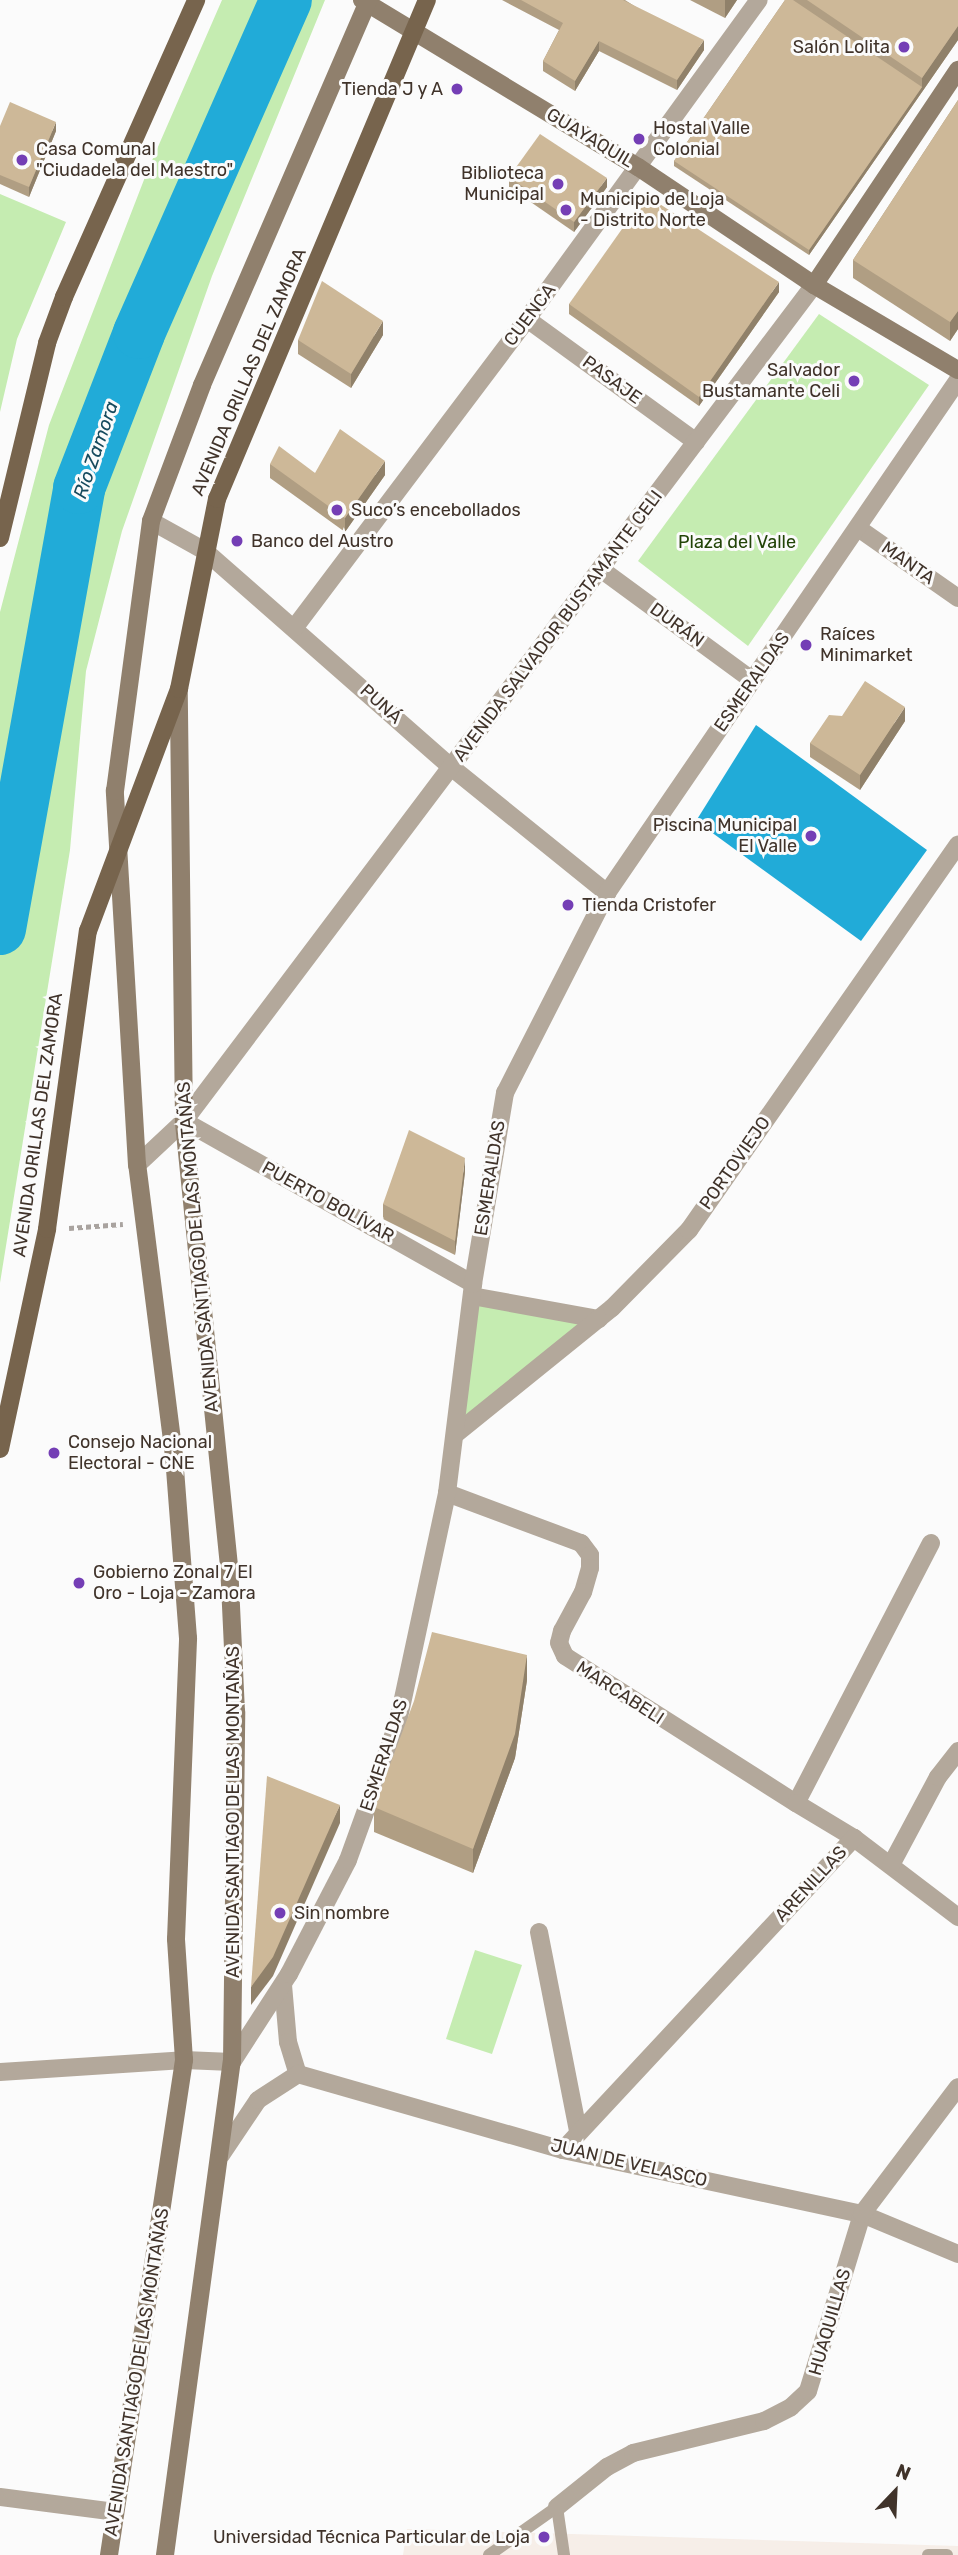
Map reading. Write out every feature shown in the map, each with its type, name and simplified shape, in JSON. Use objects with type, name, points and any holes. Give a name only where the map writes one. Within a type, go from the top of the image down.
[{"type":"main road","points":[[0,538],[47,343],[64,296],[196,0]]},
{"type":"main road","name":"AVENIDA ORILLAS DEL ZAMORA","points":[[0,1450],[47,1229],[88,932],[178,689],[217,499],[427,0]]},
{"type":"main road","name":"AVENIDA ORILLAS DEL ZAMORA","points":[[117,850],[115,791],[151,522],[202,384],[366,1]]},
{"type":"main road","name":"GUAYAQUIL","points":[[366,1],[638,167],[814,285],[958,370]]},
{"type":"main road","name":"AVENIDA SALVADOR BUSTAMANTE CELI","points":[[814,285],[958,70]]},
{"type":"main road","name":"AVENIDA SANTIAGO DE LAS MONTAÑAS","points":[[165,2555],[232,2062],[236,1712],[229,1566],[184,1121],[178,689]]},
{"type":"main road","name":"AVENIDA SANTIAGO DE LAS MONTAÑAS","points":[[109,2555],[184,2060],[176,1939],[188,1638],[174,1456],[137,1165],[117,850]]},
{"type":"street","name":"CUENCA","points":[[295,627],[527,319],[759,0]]},
{"type":"street","name":"AVENIDA SALVADOR BUSTAMANTE CELI","points":[[137,1165],[184,1121],[602,570],[814,285]]},
{"type":"street","name":"PASAJE","points":[[527,319],[696,442]]},
{"type":"street","name":"ESMERALDAS","points":[[232,2062],[283,1985],[348,1860],[398,1722],[447,1493],[457,1433],[472,1290],[505,1093],[607,893],[958,380]]},
{"type":"street","name":"PUNÁ","points":[[151,522],[205,551],[295,627],[451,767],[607,893]]},
{"type":"street","name":"MANTA","points":[[858,528],[958,597]]},
{"type":"street","name":"DURÁN","points":[[602,570],[752,680]]},
{"type":"street","name":"PORTOVIEJO","points":[[457,1433],[599,1318],[688,1230],[958,844]]},
{"type":"street","name":"PUERTO BOLÍVAR","points":[[184,1121],[472,1290],[599,1318]]},
{"type":"street","name":"MARCABELI","points":[[447,1493],[581,1543],[590,1555],[590,1568],[583,1592],[562,1631],[559,1643],[565,1656],[796,1803]]},
{"type":"street","points":[[796,1803],[932,1543]]},
{"type":"street","points":[[891,1865],[938,1777],[958,1751]]},
{"type":"street","name":"ARENILLAS","points":[[563,2150],[854,1838],[796,1803]]},
{"type":"street","points":[[854,1838],[958,1917]]},
{"type":"street","points":[[538,1932],[578,2131]]},
{"type":"street","points":[[221,2155],[258,2101],[298,2074],[288,2042],[283,1985]]},
{"type":"street","points":[[0,2072],[184,2060],[232,2062]]},
{"type":"street","name":"JUAN DE VELASCO","points":[[298,2074],[563,2150],[862,2214],[958,2254]]},
{"type":"street","name":"HUAQUILLAS","points":[[557,2507],[607,2467],[633,2453],[764,2421],[791,2407],[808,2391],[862,2214],[958,2087]]},
{"type":"street","points":[[0,2497],[115,2512]]},
{"type":"lane","points":[[489,2555],[557,2507],[564,2555]]},
{"type":"lane","points":[[928,2555],[947,2555]]},
{"type":"path","points":[[47,1229],[144,1222]]},
{"type":"shaded area","name":"Universidad Técnica Particular de Loja","points":[[407,2529],[958,2546],[958,2555],[403,2555]]},
{"type":"green space","points":[[222,0],[325,0],[212,276],[122,531],[86,671],[70,850],[0,1283],[0,612],[49,425],[147,172]]},
{"type":"green space","points":[[0,194],[66,222],[17,339],[0,412]]},
{"type":"green space","name":"Plaza del Valle","points":[[819,314],[929,385],[748,646],[638,561]]},
{"type":"green space","points":[[472,1296],[599,1319],[457,1433]]},
{"type":"green space","points":[[475,1950],[522,1965],[492,2054],[446,2039]]},
{"type":"water","name":"Piscina Municipal El Valle","points":[[756,725],[927,850],[861,941],[696,821]]},
{"type":"building","points":[[521,0],[623,0],[704,40],[677,80],[599,41],[575,81],[543,61],[563,23]]},
{"type":"building","points":[[785,0],[793,0],[922,87],[809,250],[674,161]]},
{"type":"building","name":"Salón Lolita","points":[[807,0],[958,0],[958,26],[922,78]]},
{"type":"building","points":[[958,100],[958,311],[950,322],[853,260]]},
{"type":"building","name":"Casa Comunal \"Ciudadela del Maestro\"","points":[[10,102],[56,122],[29,187],[0,175],[0,126]]},
{"type":"building","name":"Municipio de Loja - Distrito Norte","points":[[540,134],[607,178],[574,222],[509,177]]},
{"type":"building","points":[[646,195],[779,282],[699,397],[569,304]]},
{"type":"building","points":[[322,281],[383,321],[351,374],[298,340]]},
{"type":"building","name":"Suco’s encebollados","points":[[340,429],[385,461],[345,518],[270,464],[279,446],[315,473]]},
{"type":"building","points":[[865,681],[905,707],[860,775],[810,743],[829,715],[842,716]]},
{"type":"building","points":[[409,1130],[465,1158],[455,1241],[383,1204]]},
{"type":"building","points":[[432,1632],[527,1655],[515,1734],[473,1849],[374,1807],[414,1701]]},
{"type":"building","name":"Sin nombre","points":[[267,1776],[340,1805],[273,1957],[251,1987]]},
{"type":"waterway","name":"Río Zamora","points":[[0,929],[79,488],[139,333],[286,0]]},
{"type":"place","name":"Salón Lolita","points":[[904,47]]},
{"type":"place","name":"Tienda J y A","points":[[457,89]]},
{"type":"place","name":"Hostal Valle Colonial","points":[[639,139]]},
{"type":"place","name":"Casa Comunal \"Ciudadela del Maestro\"","points":[[22,160]]},
{"type":"place","name":"Biblioteca Municipal","points":[[558,184]]},
{"type":"place","name":"Municipio de Loja - Distrito Norte","points":[[566,210]]},
{"type":"place","name":"Salvador Bustamante Celi","points":[[854,381]]},
{"type":"place","name":"Suco’s encebollados","points":[[337,510]]},
{"type":"place","name":"Banco del Austro","points":[[237,541]]},
{"type":"place","name":"Raíces Minimarket","points":[[806,645]]},
{"type":"place","name":"Piscina Municipal El Valle","points":[[811,836]]},
{"type":"place","name":"Tienda Cristofer","points":[[568,905]]},
{"type":"place","name":"Consejo Nacional Electoral - CNE","points":[[54,1453]]},
{"type":"place","name":"Gobierno Zonal 7 El Oro - Loja - Zamora","points":[[79,1583]]},
{"type":"place","name":"Sin nombre","points":[[280,1913]]},
{"type":"place","name":"Universidad Técnica Particular de Loja","points":[[544,2537]]}]
